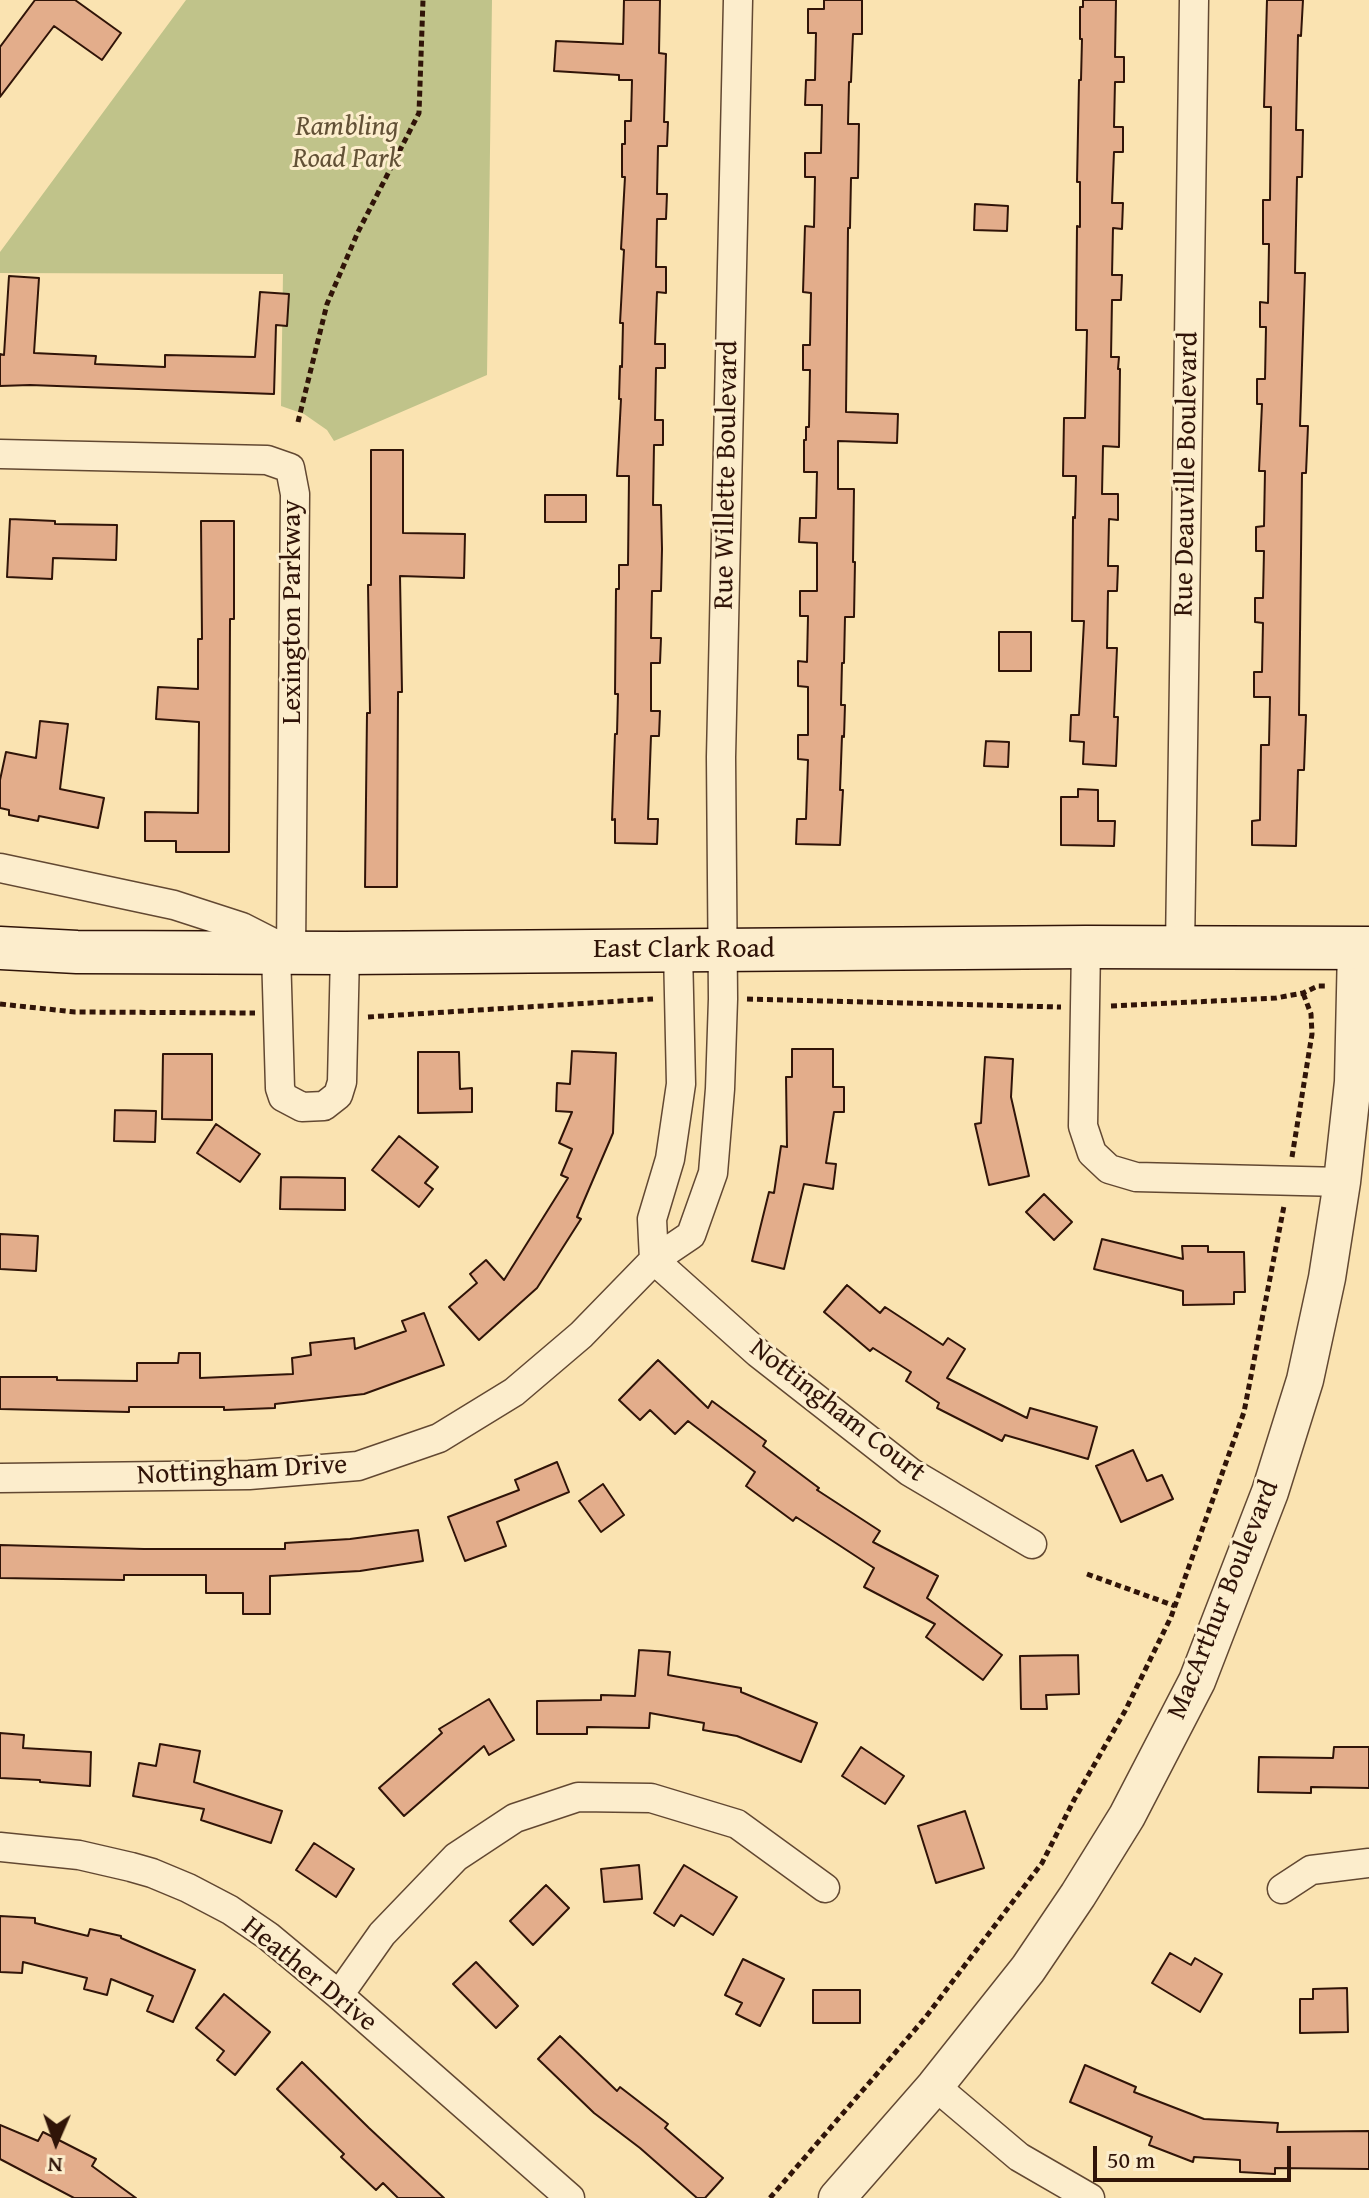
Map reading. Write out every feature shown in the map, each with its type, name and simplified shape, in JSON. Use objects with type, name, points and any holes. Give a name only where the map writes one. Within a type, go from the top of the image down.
[{"type":"main road","name":"East Clark Road","points":[[0,948],[77,952],[345,953],[1363,948]]},
{"type":"street","name":"Rue Willette Boulevard","points":[[723,950],[721,741],[738,0]]},
{"type":"street","name":"Rue Deauville Boulevard","points":[[1180,948],[1194,0]]},
{"type":"street","name":"Lexington Parkway","points":[[0,454],[267,460],[290,468],[295,494],[284,952]]},
{"type":"street","points":[[0,868],[174,905],[242,927],[284,952],[280,1088],[283,1097],[302,1107],[324,1106],[338,1095],[343,1066],[345,953]]},
{"type":"street","points":[[1086,947],[1083,1126],[1092,1153],[1109,1169],[1136,1177],[1342,1182]]},
{"type":"street","name":"MacArthur Boulevard","points":[[837,2198],[935,2086],[1028,1969],[1127,1816],[1197,1681],[1270,1492],[1305,1380],[1327,1278],[1342,1182],[1363,948]]},
{"type":"street","points":[[654,1260],[652,1219],[670,1159],[681,1084],[678,950]]},
{"type":"street","name":"Nottingham Drive","points":[[0,1478],[249,1475],[358,1466],[439,1438],[514,1392],[581,1335],[654,1260],[691,1235],[713,1173],[720,1089],[723,950]]},
{"type":"street","name":"Nottingham Court","points":[[654,1260],[758,1353],[910,1472],[1032,1544]]},
{"type":"street","points":[[339,1995],[382,1934],[456,1857],[515,1818],[578,1797],[651,1798],[737,1824],[825,1888]]},
{"type":"street","name":"Heather Drive","points":[[0,1847],[51,1851],[112,1862],[152,1873],[230,1910],[268,1936],[339,1995],[570,2198]]},
{"type":"street","points":[[1282,1889],[1311,1870],[1369,1863]]},
{"type":"street","points":[[935,2086],[1019,2157],[1090,2198]]},
{"type":"path","points":[[298,422],[327,304],[358,232],[419,113],[423,0]]},
{"type":"path","points":[[770,2198],[925,2018],[1042,1863],[1125,1711],[1175,1606],[1244,1412],[1289,1180],[1312,1034],[1311,1014],[1303,993]]},
{"type":"path","points":[[1087,1574],[1175,1606]]},
{"type":"green space","name":"Rambling Road Park","points":[[186,0],[492,0],[487,375],[334,441],[327,430],[304,414],[281,406],[283,274],[0,273],[0,252]]},
{"type":"building","points":[[35,0],[75,0],[121,33],[102,60],[54,26],[0,97],[0,47]]},
{"type":"building","points":[[624,0],[660,0],[659,53],[666,54],[664,122],[668,122],[667,146],[658,146],[657,194],[667,194],[666,219],[657,219],[656,267],[666,267],[666,293],[657,292],[655,344],[665,344],[665,368],[656,368],[655,420],[663,420],[663,445],[654,445],[653,505],[661,505],[661,591],[652,591],[651,638],[661,638],[660,663],[651,663],[651,711],[660,711],[659,736],[651,736],[648,819],[658,819],[657,844],[615,843],[615,819],[612,820],[618,694],[615,694],[616,589],[619,589],[619,565],[628,565],[629,476],[617,476],[623,323],[620,323],[625,177],[622,177],[622,144],[625,144],[625,121],[631,121],[632,80],[619,80],[619,75],[554,71],[556,41],[623,44]]},
{"type":"building","points":[[824,0],[862,0],[862,34],[853,34],[849,82],[848,124],[859,124],[858,178],[851,178],[848,228],[846,412],[898,414],[897,443],[838,441],[838,489],[854,489],[855,562],[854,617],[845,617],[842,663],[841,705],[845,705],[840,845],[796,844],[797,819],[806,819],[808,760],[798,759],[798,735],[808,735],[808,687],[798,686],[798,661],[807,662],[808,616],[800,616],[800,591],[817,591],[817,543],[799,542],[800,518],[816,518],[817,472],[804,472],[810,370],[803,370],[803,345],[810,345],[811,293],[803,292],[805,226],[814,227],[815,177],[805,177],[805,153],[821,153],[822,105],[805,105],[806,80],[815,80],[816,33],[808,33],[808,9],[824,9]]},
{"type":"building","points":[[1083,0],[1116,0],[1115,57],[1124,57],[1124,82],[1115,82],[1114,127],[1123,127],[1123,152],[1114,152],[1112,203],[1123,203],[1122,229],[1113,228],[1112,275],[1122,275],[1121,300],[1112,300],[1111,357],[1119,357],[1119,447],[1103,446],[1102,494],[1118,494],[1118,520],[1109,519],[1108,566],[1118,566],[1117,591],[1108,591],[1107,648],[1117,648],[1114,717],[1118,717],[1116,766],[1083,764],[1084,742],[1070,741],[1071,715],[1079,715],[1084,621],[1072,621],[1076,476],[1063,476],[1064,418],[1085,418],[1087,330],[1076,330],[1077,226],[1080,227],[1080,182],[1077,182],[1082,39],[1080,7],[1083,7]]},
{"type":"building","points":[[1267,0],[1303,0],[1301,36],[1298,35],[1296,130],[1303,130],[1302,177],[1297,177],[1295,273],[1305,273],[1300,426],[1308,426],[1306,473],[1302,473],[1299,715],[1306,715],[1304,770],[1298,770],[1296,846],[1252,845],[1252,821],[1260,820],[1261,745],[1269,745],[1270,697],[1254,697],[1254,672],[1262,672],[1263,623],[1255,622],[1255,598],[1263,598],[1264,551],[1256,551],[1256,527],[1264,526],[1265,471],[1259,471],[1262,404],[1257,404],[1257,379],[1265,379],[1266,327],[1260,327],[1260,302],[1268,303],[1269,244],[1263,244],[1263,200],[1270,200],[1271,107],[1264,107]]},
{"type":"building","points":[[975,204],[1008,206],[1007,231],[974,230]]},
{"type":"building","points":[[9,276],[39,278],[34,353],[96,356],[95,364],[165,367],[165,355],[255,357],[260,292],[289,294],[287,326],[276,325],[274,394],[0,386],[0,354],[4,355]]},
{"type":"building","points":[[371,450],[403,450],[403,533],[465,534],[464,578],[400,576],[402,692],[398,692],[397,887],[365,887],[367,713],[370,713],[368,585],[371,585]]},
{"type":"building","points":[[545,495],[586,495],[586,522],[545,522]]},
{"type":"building","points":[[10,519],[55,521],[55,524],[117,525],[116,560],[53,558],[52,579],[7,577]]},
{"type":"building","points":[[201,521],[234,521],[234,619],[230,619],[229,852],[176,852],[176,841],[145,841],[145,812],[198,813],[199,722],[156,719],[158,687],[198,689],[198,639],[202,639]]},
{"type":"building","points":[[999,632],[1031,632],[1031,671],[999,671]]},
{"type":"building","points":[[40,721],[68,724],[60,789],[104,798],[98,828],[39,816],[38,821],[9,815],[9,810],[0,808],[0,780],[6,752],[36,758]]},
{"type":"building","points":[[986,741],[1009,742],[1008,767],[984,766]]},
{"type":"building","points":[[1078,789],[1098,790],[1098,821],[1115,821],[1114,846],[1061,845],[1061,797],[1078,797]]},
{"type":"building","points":[[792,1049],[833,1049],[833,1087],[844,1087],[844,1112],[834,1112],[826,1163],[836,1164],[833,1189],[804,1184],[784,1269],[752,1261],[769,1192],[774,1193],[781,1146],[787,1147],[786,1077],[792,1077]]},
{"type":"building","points":[[572,1051],[616,1053],[613,1133],[577,1217],[581,1219],[537,1288],[479,1340],[449,1307],[477,1283],[470,1274],[486,1260],[504,1280],[568,1178],[561,1175],[572,1149],[559,1143],[572,1112],[556,1111],[557,1083],[570,1084]]},
{"type":"building","points":[[418,1052],[459,1052],[460,1089],[472,1088],[472,1112],[418,1113]]},
{"type":"building","points":[[163,1054],[212,1054],[212,1120],[162,1119]]},
{"type":"building","points":[[985,1057],[1013,1059],[1011,1097],[1029,1176],[989,1185],[975,1124],[981,1123]]},
{"type":"building","points":[[115,1110],[156,1111],[155,1142],[114,1141]]},
{"type":"building","points":[[216,1124],[260,1154],[240,1182],[197,1153]]},
{"type":"building","points":[[399,1136],[438,1167],[425,1183],[433,1189],[419,1207],[372,1170]]},
{"type":"building","points":[[281,1177],[345,1178],[345,1210],[280,1209]]},
{"type":"building","points":[[1044,1194],[1072,1222],[1054,1240],[1026,1212]]},
{"type":"building","points":[[0,1234],[38,1236],[36,1271],[0,1269]]},
{"type":"building","points":[[1102,1239],[1183,1259],[1182,1246],[1208,1246],[1208,1252],[1244,1252],[1245,1292],[1234,1292],[1234,1304],[1183,1305],[1183,1291],[1094,1269]]},
{"type":"building","points":[[847,1285],[880,1313],[885,1307],[943,1345],[948,1338],[965,1349],[947,1378],[1027,1418],[1030,1408],[1097,1427],[1088,1459],[1005,1435],[1002,1441],[937,1408],[939,1403],[906,1381],[911,1372],[873,1348],[870,1351],[824,1312]]},
{"type":"building","points":[[424,1313],[444,1365],[364,1394],[275,1404],[275,1408],[129,1407],[129,1412],[0,1409],[0,1377],[137,1381],[137,1363],[178,1363],[179,1353],[200,1353],[200,1378],[293,1374],[292,1358],[311,1355],[310,1343],[354,1338],[355,1349],[406,1331],[402,1321]]},
{"type":"building","points":[[658,1360],[708,1408],[712,1401],[766,1441],[763,1446],[819,1488],[817,1490],[880,1531],[873,1542],[938,1576],[927,1598],[1002,1655],[983,1680],[926,1637],[935,1624],[864,1587],[874,1568],[796,1517],[793,1521],[746,1486],[755,1472],[688,1421],[675,1434],[650,1410],[640,1420],[619,1400]]},
{"type":"building","points":[[1133,1450],[1147,1481],[1162,1475],[1173,1499],[1121,1522],[1096,1466]]},
{"type":"building","points":[[557,1462],[569,1492],[497,1522],[506,1546],[465,1561],[448,1517],[519,1490],[515,1480]]},
{"type":"building","points":[[603,1484],[624,1515],[601,1532],[579,1501]]},
{"type":"building","points":[[418,1530],[423,1561],[360,1571],[270,1576],[270,1614],[243,1614],[243,1593],[206,1593],[206,1575],[124,1575],[124,1580],[0,1578],[0,1545],[285,1549],[285,1543]]},
{"type":"building","points":[[639,1650],[670,1652],[668,1675],[741,1688],[741,1692],[817,1723],[801,1762],[737,1736],[703,1730],[704,1723],[650,1713],[649,1728],[587,1727],[587,1734],[537,1734],[537,1701],[601,1700],[601,1695],[635,1696]]},
{"type":"building","points":[[1078,1655],[1079,1694],[1046,1695],[1047,1709],[1021,1709],[1020,1656]]},
{"type":"building","points":[[489,1699],[514,1740],[489,1755],[484,1746],[404,1816],[379,1788],[442,1733],[439,1729]]},
{"type":"building","points":[[0,1733],[24,1735],[23,1748],[91,1752],[90,1786],[0,1778]]},
{"type":"building","points":[[160,1744],[200,1751],[194,1782],[282,1811],[271,1843],[201,1820],[204,1809],[133,1796],[139,1763],[156,1766]]},
{"type":"building","points":[[861,1747],[904,1776],[885,1804],[842,1776]]},
{"type":"building","points":[[1334,1747],[1369,1747],[1369,1788],[1311,1787],[1311,1793],[1258,1792],[1259,1757],[1333,1758]]},
{"type":"building","points":[[965,1811],[984,1868],[936,1883],[918,1826]]},
{"type":"building","points":[[314,1843],[354,1869],[336,1897],[296,1870]]},
{"type":"building","points":[[639,1865],[642,1899],[604,1902],[601,1869]]},
{"type":"building","points":[[684,1865],[737,1897],[713,1935],[681,1915],[674,1926],[654,1913]]},
{"type":"building","points":[[546,1885],[569,1908],[533,1945],[510,1921]]},
{"type":"building","points":[[0,1916],[35,1918],[35,1923],[88,1936],[90,1929],[121,1936],[195,1970],[173,2022],[147,2011],[153,1996],[111,1979],[107,1995],[84,1989],[87,1978],[23,1962],[22,1973],[0,1972]]},
{"type":"building","points":[[1170,1953],[1191,1965],[1195,1958],[1222,1974],[1200,2012],[1152,1983]]},
{"type":"building","points":[[743,1959],[784,1979],[760,2026],[736,2014],[742,2003],[725,1995]]},
{"type":"building","points":[[476,1962],[518,2006],[496,2028],[453,1984]]},
{"type":"building","points":[[1347,1988],[1348,2032],[1300,2033],[1300,1999],[1313,1999],[1313,1989]]},
{"type":"building","points":[[813,1990],[860,1990],[860,2023],[813,2023]]},
{"type":"building","points":[[224,1994],[270,2032],[235,2075],[217,2060],[224,2051],[196,2028]]},
{"type":"building","points":[[560,2036],[617,2091],[620,2087],[668,2124],[665,2128],[723,2178],[705,2198],[697,2198],[594,2113],[538,2059]]},
{"type":"building","points":[[302,2062],[444,2198],[398,2198],[383,2183],[376,2190],[341,2157],[344,2154],[277,2089]]},
{"type":"building","points":[[1085,2065],[1136,2087],[1134,2092],[1204,2119],[1278,2123],[1277,2132],[1369,2131],[1369,2169],[1275,2168],[1275,2174],[1240,2172],[1240,2160],[1194,2157],[1193,2162],[1149,2145],[1152,2137],[1070,2102]]},
{"type":"building","points":[[0,2125],[38,2141],[43,2132],[96,2159],[92,2166],[136,2198],[74,2198],[0,2159]]}]
